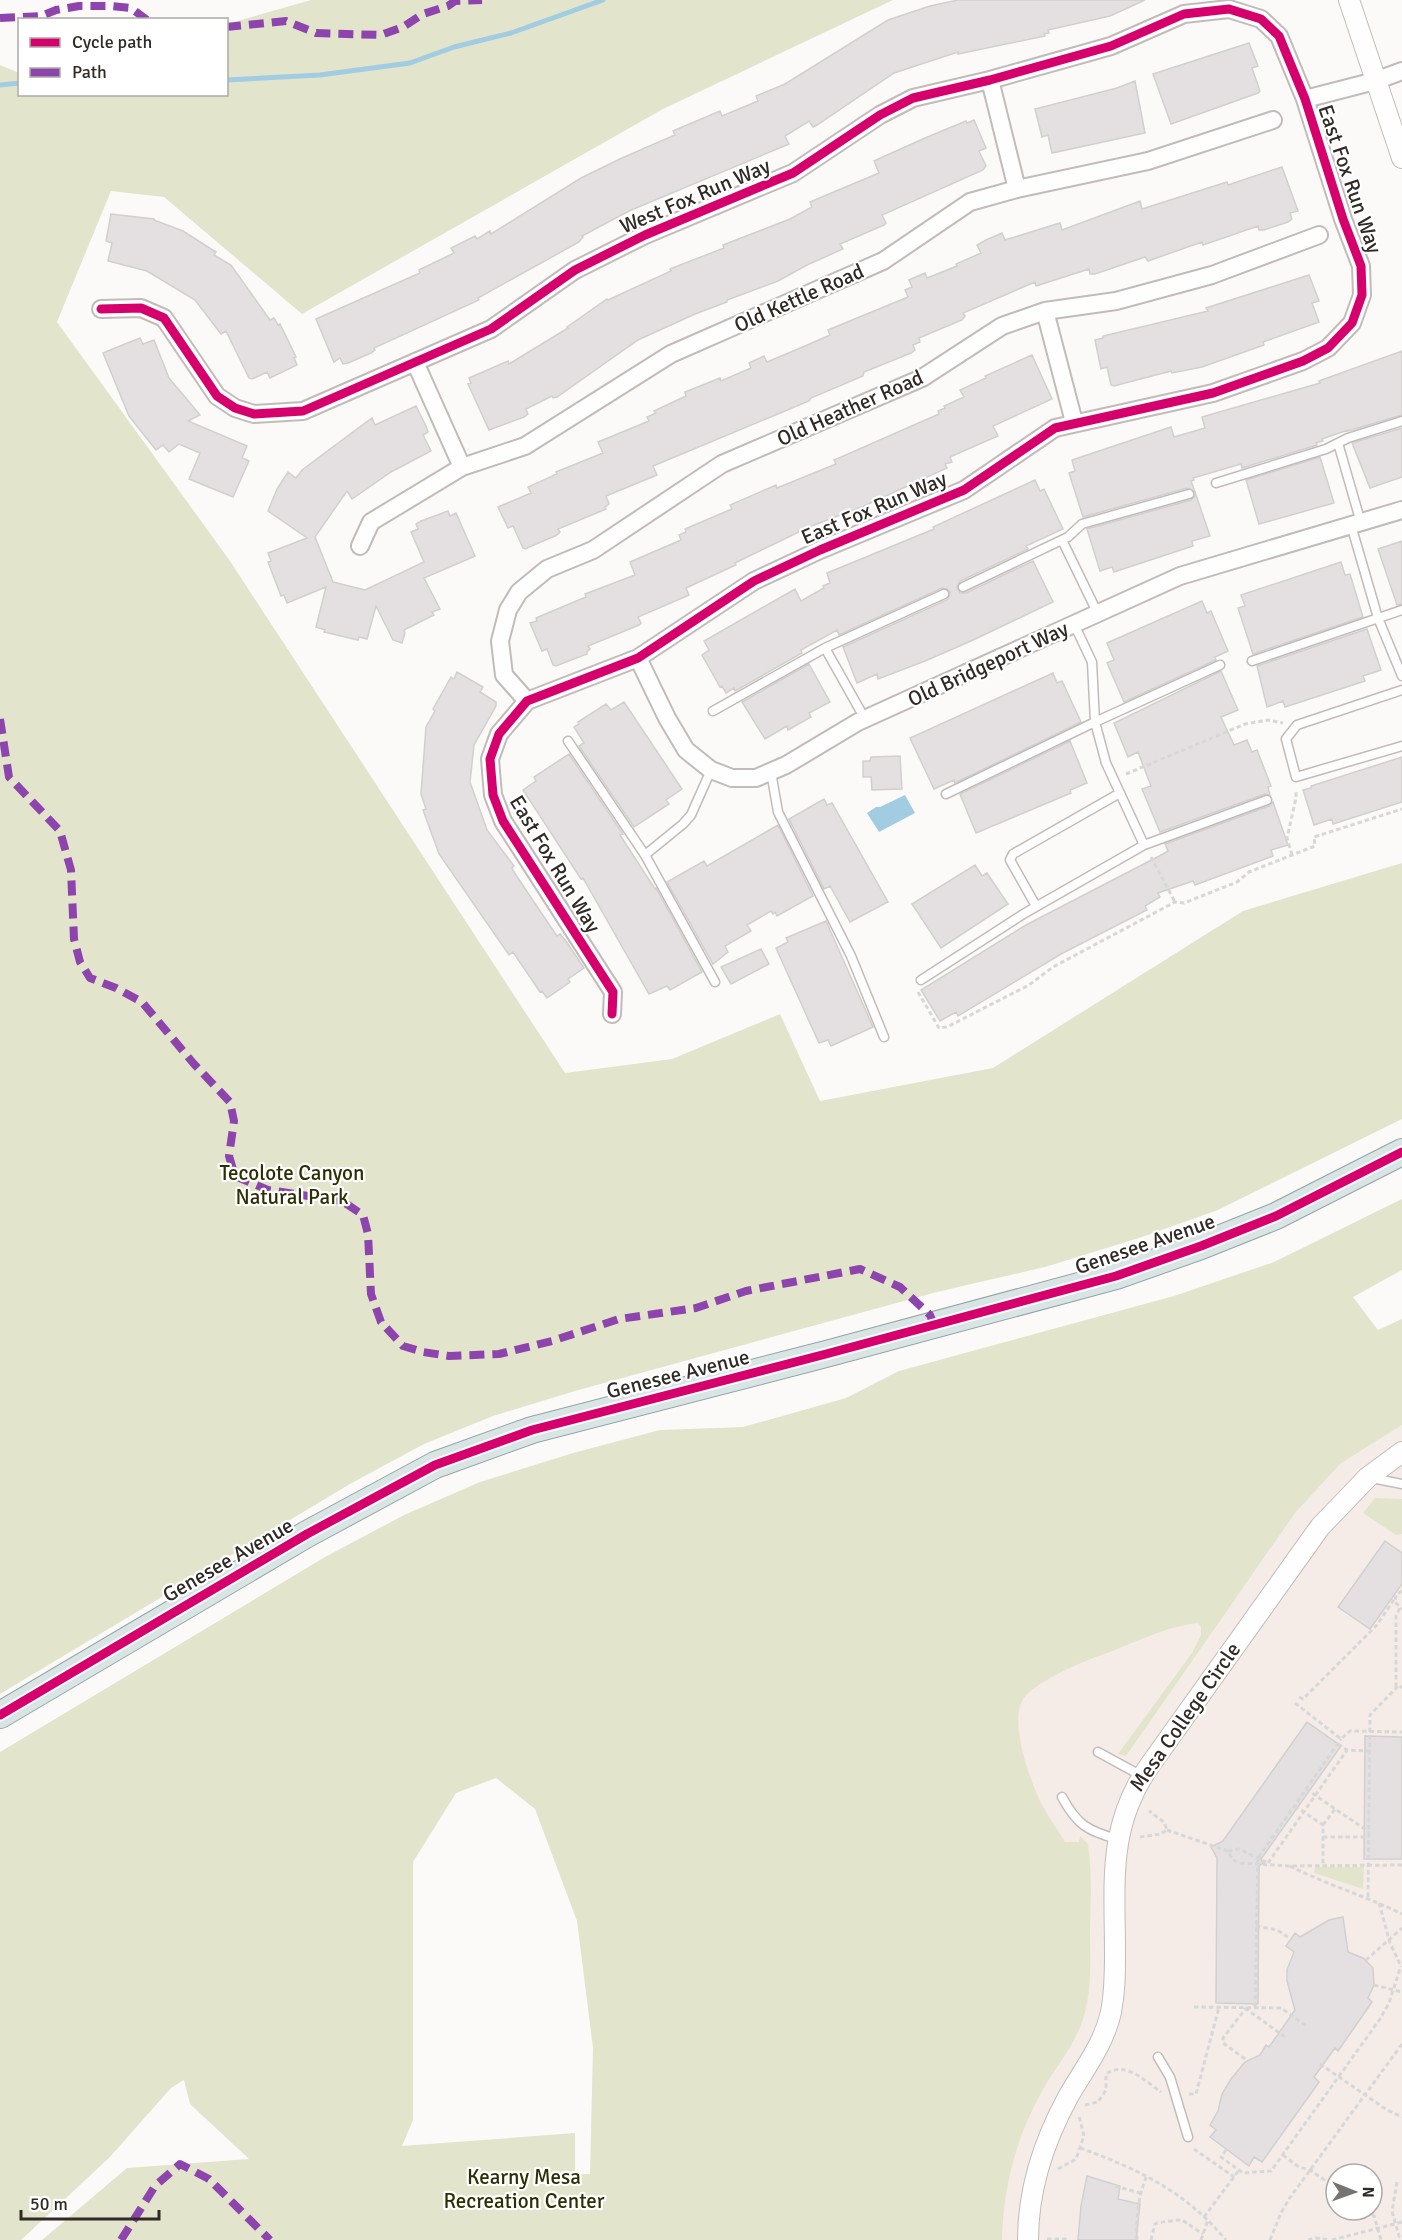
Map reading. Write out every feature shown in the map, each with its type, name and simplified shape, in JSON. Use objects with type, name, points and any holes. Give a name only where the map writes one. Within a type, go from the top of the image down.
[{"type":"main road","name":"Genesee Avenue","points":[[0,1715],[307,1534],[435,1465],[532,1430],[859,1346],[1116,1276],[1276,1216],[1402,1152]]},
{"type":"street","points":[[1348,0],[1402,158]]},
{"type":"street","name":"West Fox Run Way","points":[[101,309],[141,308],[164,318],[217,396],[235,408],[254,414],[303,411],[491,329],[574,270],[645,235],[793,173],[880,116],[913,98],[990,80],[1111,46],[1184,14],[1229,9],[1261,20],[1279,36],[1305,99]]},
{"type":"street","points":[[1305,99],[1375,81],[1402,70]]},
{"type":"street","points":[[990,80],[1017,189]]},
{"type":"street","name":"East Fox Run Way","points":[[612,1014],[613,992],[503,821],[493,795],[490,759],[499,734],[527,701],[638,658],[754,581],[820,550],[964,490],[1055,428],[1213,393],[1291,365],[1329,348],[1352,323],[1362,295],[1361,266],[1343,219],[1305,99]]},
{"type":"street","name":"Old Kettle Road","points":[[360,546],[371,522],[462,467],[525,446],[671,354],[883,261],[970,202],[1017,189],[1148,162],[1273,120]]},
{"type":"street","name":"Old Heather Road","points":[[527,701],[504,675],[500,641],[508,610],[519,592],[547,569],[593,550],[722,464],[922,378],[1002,326],[1046,311],[1116,301],[1212,275],[1319,235]]},
{"type":"street","points":[[1046,311],[1074,422]]},
{"type":"street","points":[[415,362],[462,467]]},
{"type":"street","name":"Old Bridgeport Way","points":[[638,658],[667,718],[686,750],[711,770],[732,778],[756,778],[786,765],[865,719],[1180,576],[1402,510]]},
{"type":"street","name":"Mesa College Circle","points":[[1037,2239],[1032,2197],[1043,2153],[1060,2112],[1100,2043],[1111,2012],[1114,1981],[1117,1839],[1128,1800],[1142,1776],[1309,1541],[1331,1514],[1368,1477],[1402,1452]]},
{"type":"lane","points":[[1216,483],[1326,449],[1348,438],[1402,421]]},
{"type":"lane","points":[[1338,443],[1378,618],[1402,676]]},
{"type":"lane","points":[[963,586],[1068,537],[1082,524],[1189,494]]},
{"type":"lane","points":[[1062,540],[1098,614]]},
{"type":"lane","points":[[713,711],[825,648],[944,594]]},
{"type":"lane","points":[[1252,661],[1402,610]]},
{"type":"lane","points":[[1074,624],[1092,662],[1095,722],[1106,763],[1144,844]]},
{"type":"lane","points":[[825,648],[865,719]]},
{"type":"lane","points":[[946,794],[1220,665]]},
{"type":"lane","points":[[1402,690],[1297,725],[1286,739],[1296,777],[1402,746]]},
{"type":"lane","points":[[568,741],[645,855],[716,982]]},
{"type":"lane","points":[[645,855],[691,815],[711,770]]},
{"type":"lane","points":[[771,772],[778,812],[850,956],[884,1037]]},
{"type":"lane","points":[[1036,906],[1010,860],[1013,854],[1120,793]]},
{"type":"lane","points":[[921,981],[1036,906],[1144,844],[1267,800]]},
{"type":"lane","points":[[1368,1477],[1402,1484]]},
{"type":"lane","points":[[1098,1752],[1142,1776]]},
{"type":"lane","points":[[1062,1797],[1072,1815],[1093,1832],[1117,1839]]},
{"type":"lane","points":[[1158,2058],[1170,2077],[1188,2137]]},
{"type":"path","points":[[1113,779],[1245,724],[1268,720],[1297,725]]},
{"type":"path","points":[[1292,855],[1287,838],[1296,798],[1296,777]]},
{"type":"path","points":[[921,981],[918,993],[939,1028],[947,1027],[1029,985],[1053,967],[1175,902],[1184,903],[1237,882],[1249,872],[1315,846],[1314,837],[1402,809]]},
{"type":"path","points":[[1144,844],[1175,902]]},
{"type":"path","points":[[1299,1696],[1303,1700],[1376,1624],[1401,1590]]},
{"type":"path","points":[[1368,1897],[1370,1715],[1396,1687],[1396,1616],[1401,1609],[1396,1605],[1395,1598]]},
{"type":"path","points":[[1396,1687],[1398,1685],[1402,1688]]},
{"type":"path","points":[[1295,1703],[1341,1739]]},
{"type":"path","points":[[1255,2007],[1258,1858],[1341,1739],[1350,1731],[1402,1732]]},
{"type":"path","points":[[1338,1744],[1347,1750],[1370,1751]]},
{"type":"path","points":[[1268,1863],[1347,1750]]},
{"type":"path","points":[[1306,1789],[1369,1832]]},
{"type":"path","points":[[1294,1806],[1323,1826]]},
{"type":"path","points":[[1323,1864],[1323,1826],[1335,1809]]},
{"type":"path","points":[[1149,1811],[1164,1822],[1167,1830]]},
{"type":"path","points":[[1167,1830],[1228,1851],[1239,1849],[1268,1863]]},
{"type":"path","points":[[1140,1838],[1161,1834],[1167,1830]]},
{"type":"path","points":[[1323,1837],[1369,1837]]},
{"type":"path","points":[[1228,1851],[1236,1862],[1289,1866],[1402,1865]]},
{"type":"path","points":[[1289,1866],[1316,1879],[1368,1897],[1402,1914]]},
{"type":"path","points":[[1226,2150],[1221,2157],[1243,2173],[1271,2171],[1380,2019],[1389,2003],[1402,1967],[1395,1957],[1379,1903]]},
{"type":"path","points":[[1256,1926],[1277,1930],[1291,1939]]},
{"type":"path","points":[[1366,1960],[1402,1928]]},
{"type":"path","points":[[1374,1985],[1402,1992]]},
{"type":"path","points":[[1194,2007],[1272,2007],[1285,2010],[1308,2027]]},
{"type":"path","points":[[1185,2094],[1196,2094],[1219,2007]]},
{"type":"path","points":[[1245,2008],[1285,2037]]},
{"type":"path","points":[[1245,2008],[1223,2038],[1223,2043],[1245,2059]]},
{"type":"path","points":[[1270,2240],[1281,2213],[1402,2044]]},
{"type":"path","points":[[1320,2064],[1387,2110],[1402,2117]]},
{"type":"path","points":[[1056,2170],[1076,2159],[1084,2136],[1079,2117],[1084,2106],[1098,2102],[1106,2090],[1105,2076],[1108,2072],[1118,2069],[1129,2070],[1166,2094]]},
{"type":"path","points":[[1188,2137],[1190,2146],[1233,2177]]},
{"type":"path","points":[[1080,2148],[1147,2175],[1178,2194],[1206,2219],[1223,2239]]},
{"type":"path","points":[[1282,2155],[1324,2180]]},
{"type":"path","points":[[1201,2240],[1206,2219],[1239,2170]]},
{"type":"path","points":[[1137,2240],[1136,2216],[1140,2193],[1147,2175]]},
{"type":"path","points":[[1397,2182],[1392,2211],[1402,2240]]},
{"type":"path","points":[[1115,2186],[1140,2193]]},
{"type":"path","points":[[1151,2240],[1155,2224],[1160,2222],[1182,2220],[1203,2234]]},
{"type":"path","points":[[1376,2222],[1381,2240]]},
{"type":"path","points":[[1308,2240],[1316,2238],[1331,2240],[1402,2222]]},
{"type":"path","points":[[1037,2239],[1068,2240]]},
{"type":"shaded area","points":[[1402,1425],[1402,2240],[1000,2240],[1043,1831],[1006,1731],[1012,1700],[1340,1464]]},
{"type":"green space","name":"Tecolote Canyon Natural Park","points":[[311,0],[893,0],[663,109],[302,314],[164,197],[111,191],[57,322],[230,561],[565,1073],[672,1059],[780,1014],[820,1101],[993,1068],[1243,911],[1402,863],[1402,1119],[1218,1210],[1139,1238],[1045,1267],[937,1292],[575,1391],[493,1416],[424,1444],[350,1484],[0,1694],[0,65],[18,73],[18,96],[228,96],[228,24]]},
{"type":"green space","name":"Kearny Mesa Recreation Center","points":[[1402,1199],[1402,1270],[1353,1297],[1378,1330],[1402,1319],[1402,1425],[1340,1464],[1295,1513],[1126,1756],[1118,1754],[1192,1653],[1201,1635],[1201,1627],[1198,1623],[1163,1631],[1075,1666],[1050,1678],[1030,1691],[1024,1698],[1018,1721],[1019,1735],[1036,1793],[1065,1842],[1079,1842],[1080,1836],[1088,1844],[1091,1885],[1090,1976],[1081,2025],[1034,2106],[1019,2142],[1005,2200],[1002,2240],[42,2240],[127,2168],[249,2159],[190,2104],[184,2080],[171,2088],[109,2158],[21,2240],[0,2240],[0,1752],[325,1557],[404,1515],[480,1482],[573,1453],[660,1430],[743,1427],[846,1398],[899,1371],[1174,1296],[1274,1262]],"holes":[[[496,1778],[535,1809],[577,1921],[593,2048],[590,2174],[575,2174],[575,2133],[402,2146],[413,2120],[413,1862],[456,1793]]]},
{"type":"green space","points":[[1375,1498],[1402,1499],[1402,1534],[1396,1535],[1363,1513]]},
{"type":"green space","points":[[1315,1867],[1364,1867],[1363,1889],[1314,1873]]},
{"type":"water","points":[[905,795],[915,813],[879,832],[867,813]]},
{"type":"building","points":[[958,0],[1145,0],[1110,16],[1048,30],[1049,33],[1044,34],[1045,36],[958,54],[958,52],[894,73],[817,125],[813,127],[809,121],[785,136],[789,144],[629,211],[582,236],[579,242],[478,298],[479,300],[374,348],[375,350],[371,353],[348,363],[343,364],[340,358],[334,362],[316,319],[420,273],[419,270],[454,253],[451,248],[475,236],[477,239],[490,231],[491,234],[581,178],[675,135],[673,131],[720,111],[722,116],[758,101],[756,96],[785,84],[888,20],[930,6]]},
{"type":"building","points":[[1249,43],[1258,66],[1252,68],[1260,91],[1171,124],[1153,74]]},
{"type":"building","points":[[1135,81],[1145,133],[1052,153],[1048,135],[1042,137],[1035,109],[1117,88]]},
{"type":"building","points":[[974,120],[986,148],[979,151],[986,166],[983,170],[882,215],[886,223],[884,225],[840,244],[843,249],[778,281],[727,300],[727,302],[638,340],[557,397],[552,396],[526,409],[528,414],[524,417],[489,430],[468,384],[471,383],[469,378],[508,361],[509,364],[568,328],[607,299],[671,271],[670,269],[724,248],[723,245],[790,219],[812,207],[810,202],[879,173],[874,161],[966,121],[967,123]]},
{"type":"building","points":[[1282,167],[1298,211],[1290,213],[1292,219],[1288,222],[1264,230],[1259,230],[1258,226],[1203,245],[1202,242],[1148,261],[1145,257],[1095,274],[1090,274],[1089,269],[1036,286],[1035,282],[963,313],[965,316],[962,320],[919,338],[920,342],[913,345],[915,350],[911,353],[864,372],[863,376],[811,398],[809,401],[653,466],[657,475],[606,496],[609,504],[605,507],[606,509],[558,529],[560,532],[557,535],[525,549],[513,526],[508,528],[498,507],[531,493],[528,487],[557,474],[556,472],[603,453],[598,442],[649,421],[647,417],[656,413],[654,411],[686,396],[685,392],[720,378],[721,381],[751,368],[749,363],[764,356],[767,362],[805,346],[830,335],[828,330],[908,297],[905,290],[912,287],[909,280],[925,273],[927,278],[957,266],[956,264],[981,253],[977,245],[1002,233],[1005,240],[1060,223],[1062,230],[1140,201],[1142,209]]},
{"type":"building","points":[[111,214],[154,219],[183,231],[216,252],[214,255],[231,265],[270,320],[274,318],[278,325],[280,324],[296,357],[294,358],[297,365],[270,378],[267,372],[252,379],[249,378],[226,331],[221,334],[195,300],[147,271],[108,261],[112,243],[106,241]]},
{"type":"building","points":[[1309,275],[1319,301],[1312,303],[1319,322],[1202,367],[1172,373],[1171,371],[1114,386],[1111,385],[1107,367],[1101,369],[1095,340],[1103,336],[1208,311],[1206,308]]},
{"type":"building","points":[[140,338],[143,344],[154,340],[169,378],[200,415],[188,421],[247,446],[242,458],[249,461],[233,497],[189,479],[200,453],[179,444],[169,452],[163,445],[156,450],[129,416],[103,353]]},
{"type":"building","points":[[1402,351],[1402,415],[1348,430],[1322,439],[1323,441],[1316,443],[1317,445],[1242,468],[1241,464],[1193,478],[1194,480],[1191,481],[1195,492],[1187,488],[1083,517],[1069,473],[1075,471],[1072,460],[1171,427],[1174,437],[1205,428],[1202,417],[1320,383],[1319,381]]},
{"type":"building","points":[[1032,355],[1052,399],[993,426],[998,436],[950,457],[952,462],[945,464],[947,468],[864,506],[809,527],[686,588],[689,595],[638,617],[641,623],[639,625],[588,646],[590,649],[587,654],[556,666],[553,665],[547,649],[542,651],[530,623],[537,621],[536,618],[586,597],[585,594],[635,575],[630,562],[681,540],[679,535],[686,532],[685,529],[732,509],[730,505],[776,485],[777,488],[836,464],[834,460],[939,414],[938,411],[945,408],[944,406],[964,397],[960,390]]},
{"type":"building","points":[[416,406],[428,432],[423,435],[431,451],[391,472],[352,499],[347,491],[315,537],[333,582],[365,590],[424,562],[411,532],[418,529],[416,524],[421,521],[448,511],[450,516],[456,513],[475,556],[424,578],[440,609],[432,612],[434,615],[404,630],[402,643],[393,640],[376,606],[367,639],[359,637],[358,640],[324,632],[325,630],[316,627],[326,587],[287,603],[284,595],[281,596],[268,562],[271,561],[268,553],[307,538],[268,511],[277,489],[288,472],[296,478],[302,470],[372,418],[375,425]]},
{"type":"building","points":[[1402,428],[1402,477],[1370,488],[1352,443]]},
{"type":"building","points":[[1320,457],[1334,503],[1259,524],[1246,480]]},
{"type":"building","points":[[1035,480],[1040,491],[1044,489],[1063,529],[1026,546],[1028,549],[960,581],[957,587],[960,593],[966,593],[1033,561],[1053,602],[925,661],[878,679],[877,674],[857,683],[843,647],[947,600],[950,592],[942,588],[839,635],[837,630],[735,691],[734,688],[726,693],[722,686],[720,687],[702,655],[709,650],[704,641],[795,589],[801,601],[830,583],[827,573],[934,529],[933,527]]},
{"type":"building","points":[[1195,492],[1210,536],[1192,541],[1193,546],[1114,572],[1112,567],[1100,571],[1087,529],[1191,500]]},
{"type":"building","points":[[1402,541],[1402,604],[1397,605],[1378,549]]},
{"type":"building","points":[[1341,562],[1345,575],[1350,574],[1363,617],[1253,654],[1238,608],[1245,606],[1241,595]]},
{"type":"building","points":[[1202,601],[1207,613],[1211,611],[1228,651],[1215,657],[1216,660],[1124,702],[1107,663],[1114,660],[1107,643]]},
{"type":"building","points":[[1367,629],[1381,670],[1363,676],[1365,681],[1285,707],[1283,701],[1267,707],[1257,666]]},
{"type":"building","points":[[809,664],[830,702],[809,713],[811,717],[788,730],[787,726],[765,739],[742,702]]},
{"type":"building","points":[[1221,671],[1238,710],[1221,717],[1234,745],[1247,740],[1252,752],[1257,750],[1271,786],[1268,787],[1270,795],[1265,794],[1160,832],[1142,789],[1151,786],[1138,752],[1128,757],[1114,723]]},
{"type":"building","points":[[457,672],[483,687],[480,692],[496,702],[496,706],[474,745],[470,782],[487,830],[514,866],[512,868],[514,872],[557,936],[560,934],[566,941],[584,968],[568,979],[570,982],[547,998],[542,991],[540,992],[513,952],[509,955],[439,854],[423,810],[426,809],[421,794],[426,727],[451,677],[454,679]]},
{"type":"building","points":[[1053,673],[1057,683],[1062,681],[1081,722],[955,783],[954,780],[934,789],[910,738]]},
{"type":"building","points":[[624,702],[682,789],[666,800],[669,804],[634,827],[579,746],[584,743],[574,727],[606,704],[611,710]]},
{"type":"building","points":[[1070,741],[1087,783],[1070,790],[1071,793],[976,833],[960,794]]},
{"type":"building","points":[[569,754],[656,888],[702,972],[670,990],[667,986],[649,994],[583,878],[581,879],[523,790],[536,781],[534,777]]},
{"type":"building","points":[[900,756],[902,789],[872,790],[871,777],[863,777],[863,761],[870,761],[871,757]]},
{"type":"building","points":[[1402,757],[1402,802],[1333,824],[1332,819],[1314,825],[1303,790]]},
{"type":"building","points":[[824,799],[827,805],[832,803],[888,902],[850,922],[830,886],[824,889],[789,819]]},
{"type":"building","points":[[1273,802],[1288,845],[1271,850],[1273,856],[1195,885],[1193,881],[1158,893],[1160,897],[1145,906],[1147,910],[1061,954],[958,1016],[956,1012],[940,1021],[921,990],[1026,925],[1163,854],[1168,851],[1165,844],[1269,806]]},
{"type":"building","points":[[778,825],[813,896],[777,916],[771,911],[747,925],[751,931],[725,946],[728,952],[713,964],[667,882],[704,861],[707,866]]},
{"type":"building","points":[[975,865],[982,876],[987,873],[1008,904],[941,948],[912,904]]},
{"type":"building","points":[[826,921],[873,1027],[831,1046],[828,1040],[819,1043],[776,948],[788,942],[786,938]]},
{"type":"building","points":[[761,949],[769,964],[731,984],[721,967]]},
{"type":"building","points":[[1385,1541],[1402,1553],[1402,1584],[1370,1629],[1338,1607]]},
{"type":"building","points":[[1307,1722],[1341,1746],[1261,1859],[1263,1863],[1259,1866],[1258,2004],[1216,2003],[1217,1858],[1211,1847],[1223,1841]]},
{"type":"building","points":[[1365,1736],[1402,1737],[1402,1859],[1364,1859]]},
{"type":"building","points":[[1343,1917],[1348,1952],[1363,1958],[1373,1968],[1374,1985],[1368,1998],[1372,2002],[1338,2051],[1335,2048],[1314,2077],[1319,2082],[1262,2162],[1254,2157],[1249,2166],[1210,2137],[1216,2130],[1210,2125],[1218,2111],[1222,2094],[1231,2079],[1245,2062],[1260,2055],[1266,2045],[1269,2047],[1295,2010],[1287,1981],[1287,1970],[1294,1952],[1286,1946],[1295,1933],[1300,1937],[1329,1920]]},
{"type":"building","points":[[1087,2176],[1120,2186],[1118,2199],[1140,2204],[1136,2240],[1078,2240]]},
{"type":"waterway","points":[[228,80],[320,75],[410,63],[454,47],[511,33],[603,0]]},
{"type":"waterway","points":[[0,85],[18,83]]},
{"type":"marked path","points":[[228,27],[286,21],[316,33],[381,35],[403,27],[423,14],[448,6],[455,1],[482,0]]},
{"type":"marked path","points":[[0,18],[41,16],[56,10],[79,6],[131,8],[144,18]]},
{"type":"marked path","points":[[0,719],[9,777],[60,831],[71,870],[74,939],[80,962],[90,978],[116,988],[142,1002],[194,1064],[230,1102],[234,1121],[229,1156],[235,1176],[268,1190],[342,1201],[363,1215],[368,1234],[371,1294],[381,1322],[403,1346],[449,1356],[499,1354],[552,1341],[619,1319],[696,1308],[746,1291],[860,1269],[900,1287],[930,1315],[934,1325]]},
{"type":"marked path","points":[[121,2240],[155,2186],[180,2164],[209,2179],[270,2240]]},
{"type":"cycle path","points":[[101,309],[141,308],[164,318],[217,396],[235,408],[254,414],[303,411],[491,329],[575,270],[645,235],[793,173],[880,115],[913,98],[990,80],[1111,46],[1184,14],[1229,9],[1261,19],[1279,36],[1305,99],[1343,219],[1361,266],[1362,295],[1352,323],[1328,348],[1303,361],[1213,393],[1055,428],[964,490],[820,550],[754,581],[638,658],[527,701],[499,734],[490,759],[493,795],[503,821],[613,992],[612,1014]]},
{"type":"cycle path","points":[[0,1715],[307,1534],[435,1465],[532,1430],[1116,1276],[1276,1216],[1402,1152]]}]
